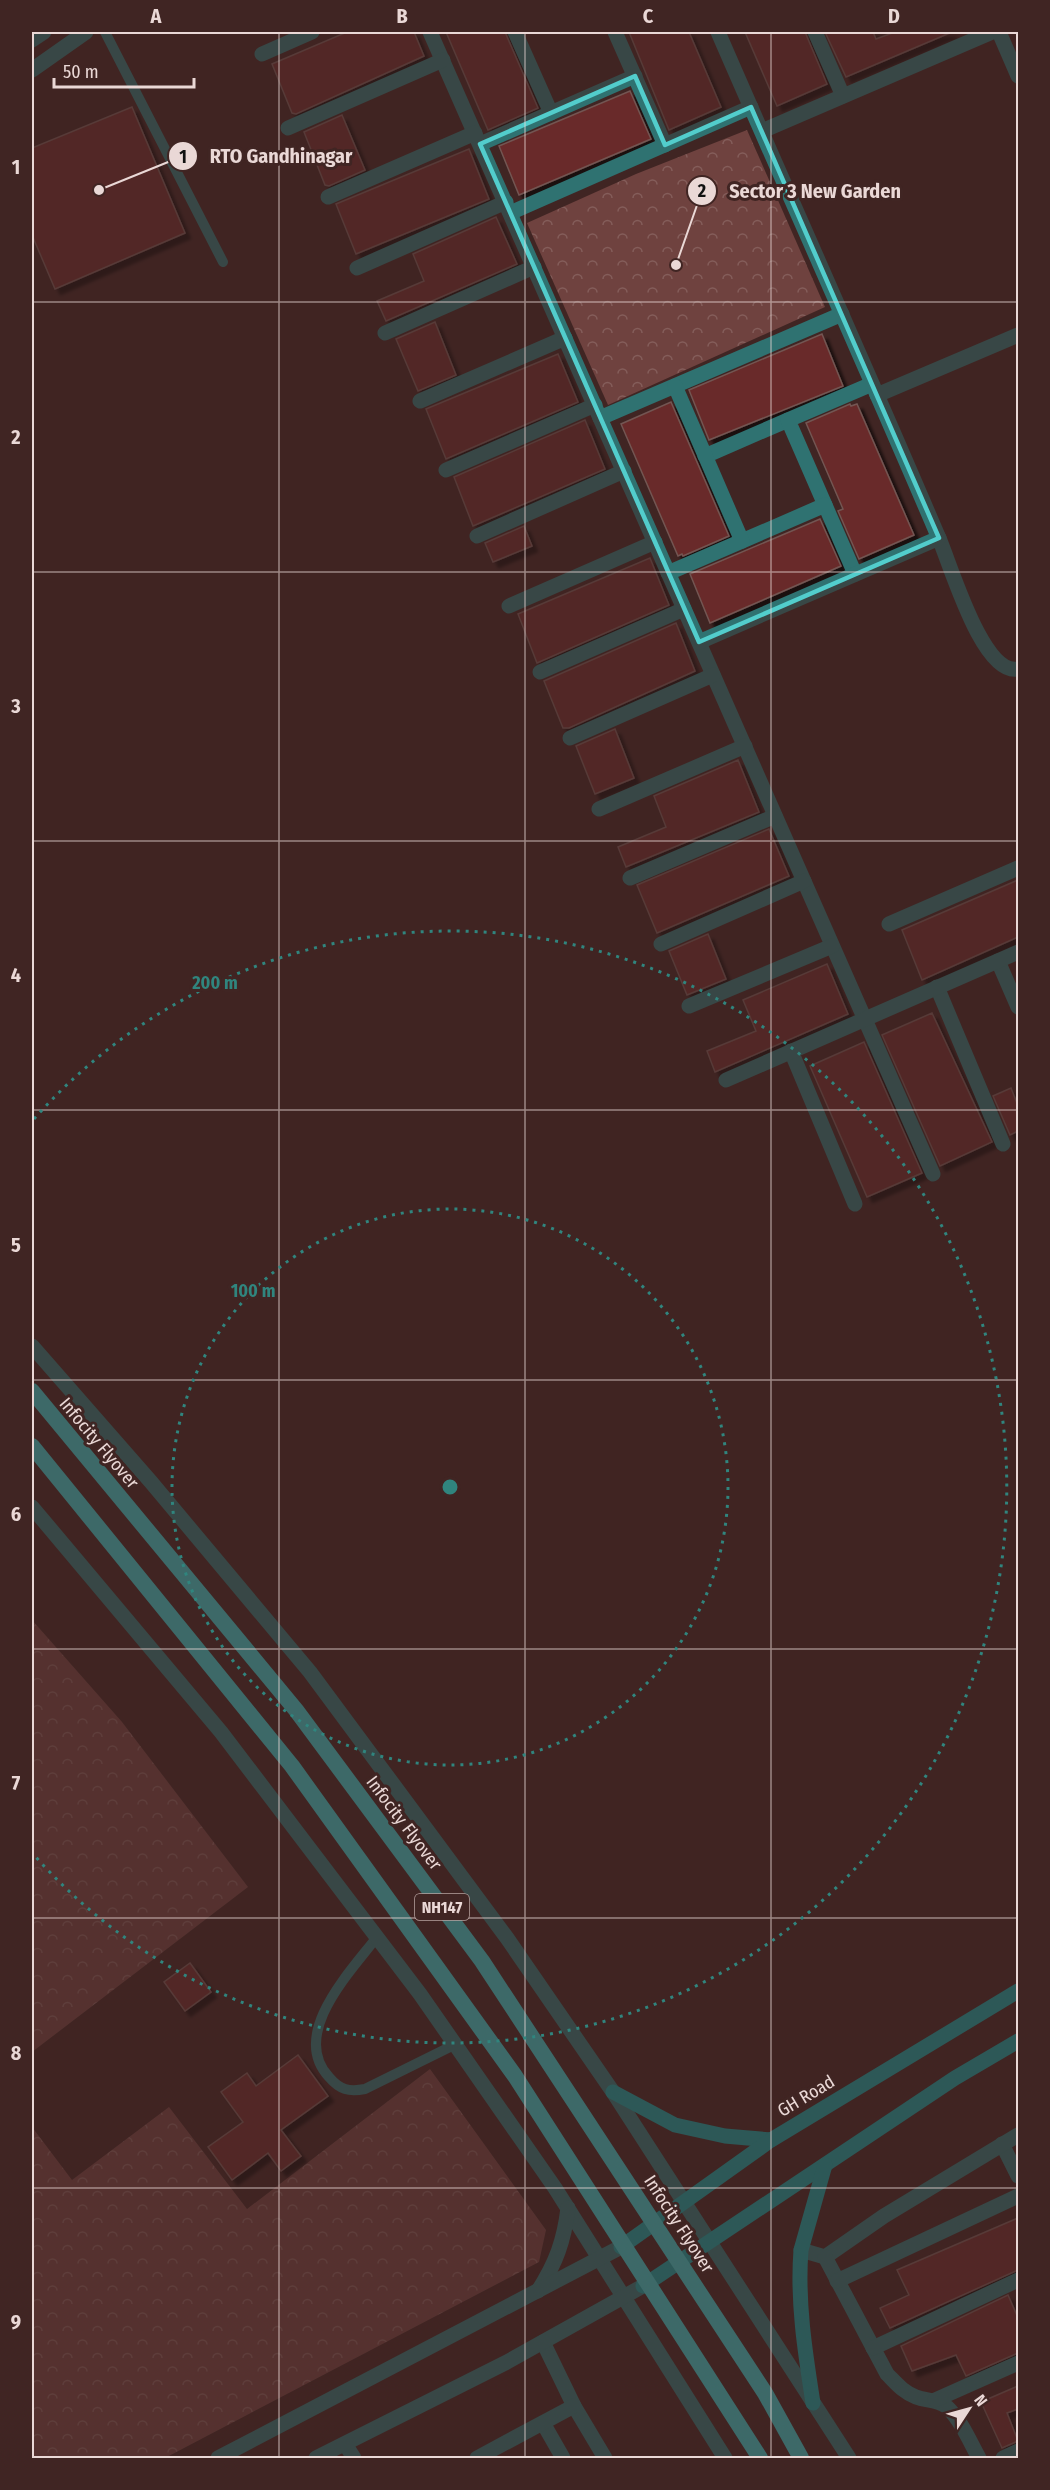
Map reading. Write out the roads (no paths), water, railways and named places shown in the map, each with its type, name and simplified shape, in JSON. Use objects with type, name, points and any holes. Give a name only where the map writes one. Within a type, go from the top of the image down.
[{"type":"highway","name":"Infocity Flyover","points":[[32,1391],[296,1710],[482,1961],[765,2393],[801,2458]]},
{"type":"highway","name":"NH147","points":[[32,1446],[292,1766],[369,1873],[514,2076],[760,2458]]},
{"type":"main road","name":"GH Road","points":[[621,2247],[771,2140],[1018,1991]]},
{"type":"main road","points":[[643,2286],[955,2078],[1018,2041]]},
{"type":"main road","points":[[613,2092],[675,2125],[725,2136],[771,2140]]},
{"type":"main road","points":[[813,2403],[802,2332],[801,2250],[825,2165]]},
{"type":"street","points":[[32,40],[44,32]]},
{"type":"street","points":[[32,70],[86,32]]},
{"type":"street","points":[[262,54],[312,32]]},
{"type":"street","points":[[430,32],[933,1174]]},
{"type":"street","points":[[515,32],[551,113]]},
{"type":"street","points":[[615,32],[665,145]]},
{"type":"street","points":[[718,32],[939,538],[978,637],[995,659],[1017,673]]},
{"type":"street","points":[[815,32],[843,96]]},
{"type":"street","points":[[762,131],[992,32]]},
{"type":"street","points":[[999,32],[1017,70]]},
{"type":"street","points":[[288,128],[443,60]]},
{"type":"street","points":[[328,197],[477,138],[551,113],[635,76]]},
{"type":"street","points":[[357,268],[665,145],[751,107]]},
{"type":"street","points":[[385,333],[534,267]]},
{"type":"street","points":[[446,470],[598,412],[675,386],[842,314]]},
{"type":"street","points":[[705,456],[788,420],[1018,335]]},
{"type":"street","points":[[420,401],[565,338]]},
{"type":"street","points":[[675,386],[742,541]]},
{"type":"street","points":[[788,420],[855,574]]},
{"type":"street","points":[[477,536],[624,471]]},
{"type":"street","points":[[668,573],[825,505]]},
{"type":"street","points":[[699,642],[939,538]]},
{"type":"street","points":[[509,606],[655,542]]},
{"type":"street","points":[[540,672],[684,609]]},
{"type":"street","points":[[570,738],[713,675]]},
{"type":"street","points":[[599,808],[745,746]]},
{"type":"street","points":[[630,878],[775,816]]},
{"type":"street","points":[[890,924],[1018,868]]},
{"type":"street","points":[[661,944],[804,881]]},
{"type":"street","points":[[689,1006],[832,946]]},
{"type":"street","points":[[726,1080],[1018,952]]},
{"type":"street","points":[[998,961],[1018,1007]]},
{"type":"street","points":[[937,987],[1003,1144]]},
{"type":"street","points":[[791,1051],[855,1204]]},
{"type":"street","points":[[32,1346],[151,1482],[310,1672],[507,1938],[613,2092],[849,2458]]},
{"type":"street","points":[[32,1508],[221,1732],[456,2044],[568,2208],[725,2458]]},
{"type":"street","points":[[825,2258],[884,2216],[1018,2135]]},
{"type":"street","points":[[1002,2144],[1018,2176]]},
{"type":"street","points":[[837,2281],[1018,2196]]},
{"type":"street","points":[[536,2293],[554,2266],[562,2247],[568,2208]]},
{"type":"street","points":[[218,2458],[621,2247]]},
{"type":"street","points":[[801,2250],[825,2258],[887,2374],[902,2390],[918,2398],[935,2400],[947,2407],[960,2424],[979,2458]]},
{"type":"street","points":[[873,2348],[1018,2280]]},
{"type":"street","points":[[316,2458],[543,2342],[643,2286]]},
{"type":"street","points":[[543,2342],[574,2406],[605,2458]]},
{"type":"street","points":[[935,2400],[1018,2363]]},
{"type":"street","points":[[477,2458],[574,2406]]},
{"type":"street","points":[[543,2422],[563,2458]]},
{"type":"street","points":[[345,2444],[354,2458]]},
{"type":"street","points":[[1003,2458],[1018,2451]]},
{"type":"lane","points":[[105,32],[223,262]]},
{"type":"lane","points":[[377,1937],[325,2007],[315,2042],[324,2071],[338,2086],[351,2091],[365,2089],[456,2044]]},
{"type":"place","name":"RTO Gandhinagar","points":[[99,190]]},
{"type":"place","name":"Sector 3 New Garden","points":[[676,265]]}]
